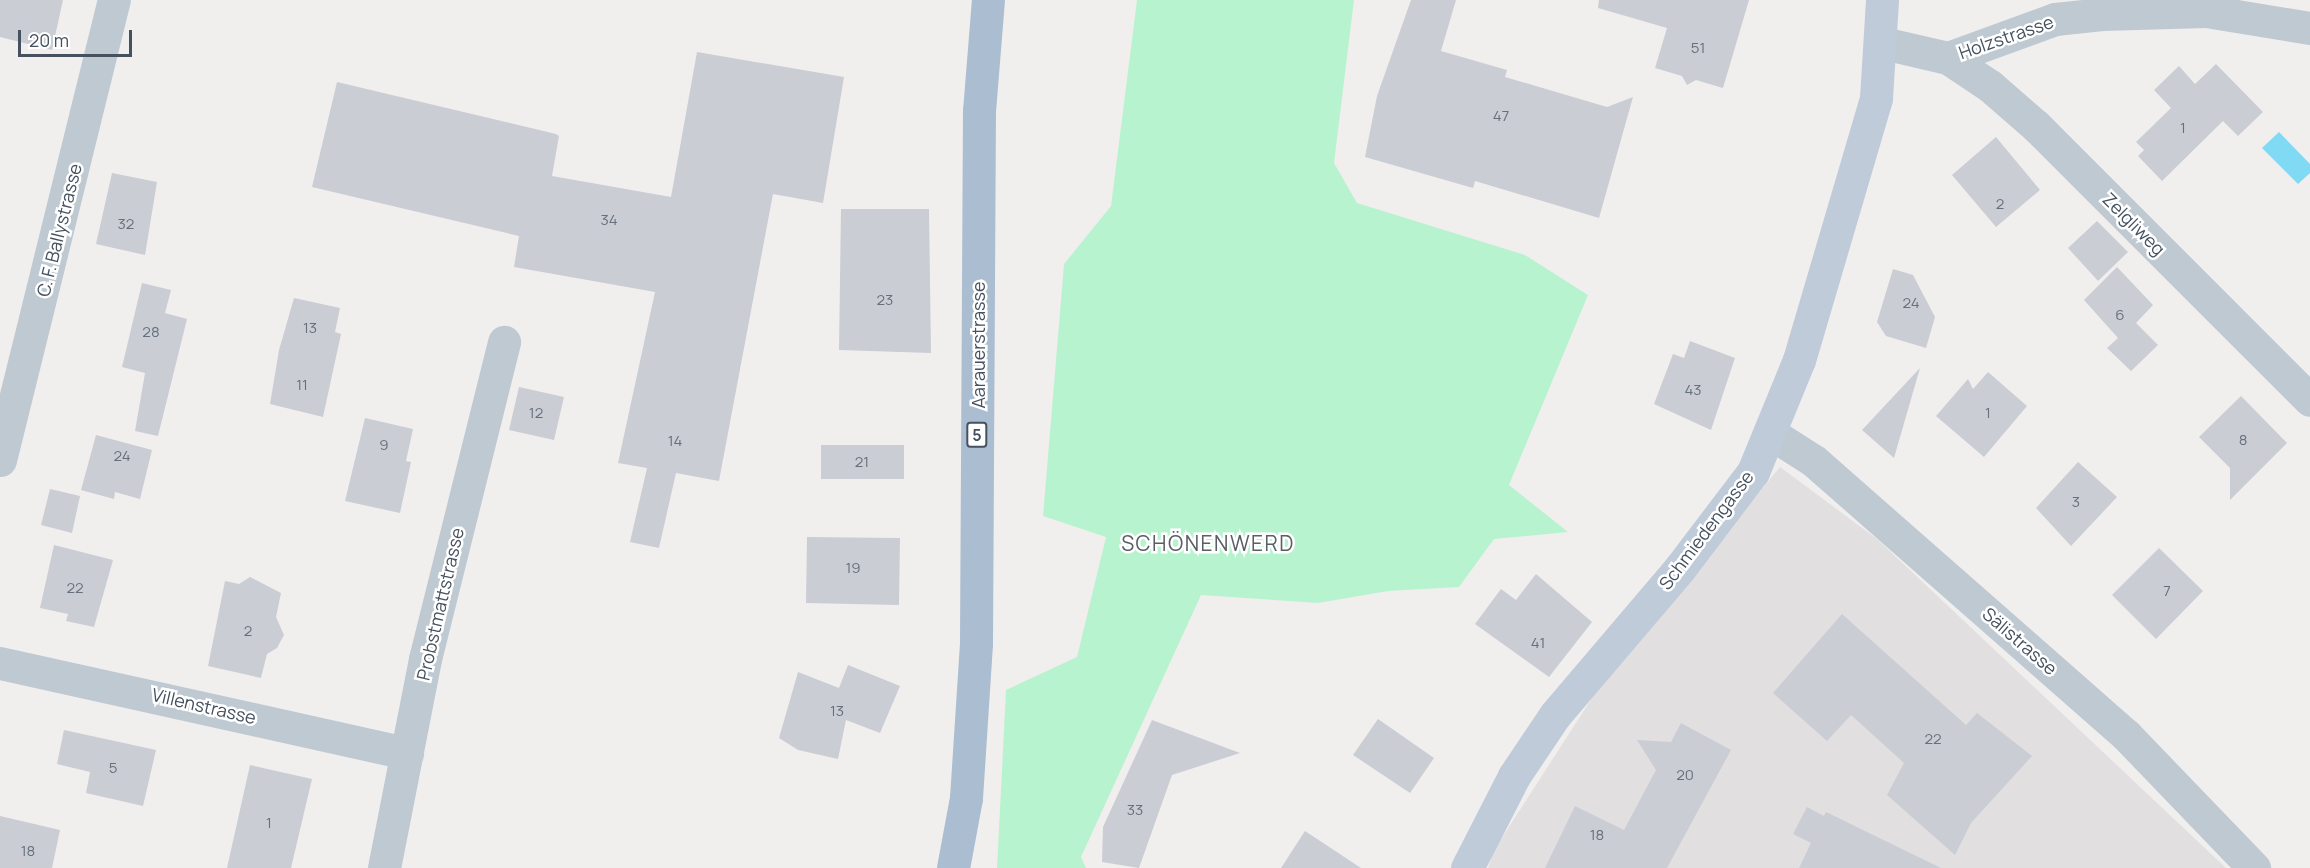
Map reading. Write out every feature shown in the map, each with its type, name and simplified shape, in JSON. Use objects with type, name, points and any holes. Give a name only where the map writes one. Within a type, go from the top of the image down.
[{"type":"main road","name":"Aarauerstrasse","points":[[953,868],[966,798],[976,643],[979,111],[988,0]]},
{"type":"street","name":"C. F. Ballystrasse","points":[[0,460],[114,0]]},
{"type":"street","name":"Schmiedengasse","points":[[1467,868],[1514,776],[1555,715],[1680,568],[1753,472],[1799,360],[1876,98],[1883,43],[1882,0]]},
{"type":"street","name":"Holzstrasse","points":[[1883,43],[1948,58],[2055,19],[2102,14],[2206,11],[2310,28]]},
{"type":"street","name":"Zelgliweg","points":[[1948,58],[1990,86],[2036,126],[2310,400]]},
{"type":"street","name":"Probstmattstrasse","points":[[384,868],[425,659],[504,342]]},
{"type":"street","name":"Sälistrasse","points":[[1770,433],[1814,461],[2126,735],[2254,868]]},
{"type":"street","name":"Villenstrasse","points":[[0,663],[407,753]]},
{"type":"shaded area","points":[[1780,467],[1877,539],[2226,868],[1488,868],[1494,850],[1605,678]]},
{"type":"green space","points":[[1137,0],[1354,0],[1334,163],[1357,203],[1525,255],[1588,295],[1509,485],[1568,532],[1494,539],[1459,587],[1388,591],[1318,603],[1201,595],[1081,857],[1086,868],[997,868],[1006,690],[1077,657],[1106,537],[1043,516],[1064,264],[1111,206]]},
{"type":"water","points":[[2279,132],[2310,164],[2310,173],[2298,184],[2262,148]]},
{"type":"building","points":[[0,0],[63,0],[52,50],[0,37]]},
{"type":"building","points":[[1411,0],[1456,0],[1441,51],[1507,70],[1505,77],[1607,107],[1633,97],[1599,218],[1475,181],[1473,188],[1365,157],[1377,96]]},
{"type":"building","points":[[1599,0],[1749,0],[1723,88],[1696,80],[1687,85],[1682,76],[1655,68],[1667,28],[1598,8]]},
{"type":"building","points":[[697,52],[844,77],[823,203],[773,194],[719,481],[676,473],[659,548],[630,542],[647,468],[618,463],[655,292],[514,267],[519,236],[312,187],[337,82],[556,134],[559,136],[552,176],[671,197]]},
{"type":"building","points":[[2216,64],[2263,112],[2238,136],[2223,121],[2162,181],[2138,156],[2144,150],[2136,142],[2171,108],[2154,90],[2179,66],[2195,84]]},
{"type":"building","points":[[1996,137],[2040,190],[1996,227],[1952,175]]},
{"type":"building","points":[[112,173],[157,182],[145,255],[96,244]]},
{"type":"building","points":[[841,209],[929,209],[931,353],[839,350]]},
{"type":"building","points":[[2097,221],[2128,252],[2098,281],[2068,248]]},
{"type":"building","points":[[2117,267],[2153,305],[2136,323],[2158,345],[2131,371],[2107,348],[2118,338],[2084,300]]},
{"type":"building","points":[[1893,269],[1913,275],[1935,317],[1926,348],[1886,336],[1877,322]]},
{"type":"building","points":[[142,283],[171,290],[165,313],[187,319],[158,436],[135,431],[145,373],[122,367]]},
{"type":"building","points":[[294,298],[340,308],[335,332],[341,334],[323,417],[270,404],[279,350]]},
{"type":"building","points":[[1690,341],[1735,358],[1711,430],[1654,404],[1673,354],[1684,358]]},
{"type":"building","points":[[1920,368],[1894,458],[1862,430]]},
{"type":"building","points":[[1988,372],[2027,406],[1984,457],[1936,416],[1968,379],[1973,389]]},
{"type":"building","points":[[519,387],[564,397],[554,440],[509,430]]},
{"type":"building","points":[[2241,396],[2287,443],[2230,500],[2230,468],[2199,437]]},
{"type":"building","points":[[365,418],[413,429],[406,461],[411,462],[400,513],[345,501]]},
{"type":"building","points":[[96,435],[152,450],[140,499],[115,492],[114,499],[81,490]]},
{"type":"building","points":[[821,445],[904,445],[904,479],[821,479]]},
{"type":"building","points":[[2078,462],[2117,497],[2071,546],[2036,508]]},
{"type":"building","points":[[50,489],[80,496],[72,533],[41,525]]},
{"type":"building","points":[[807,537],[900,538],[899,605],[806,603]]},
{"type":"building","points":[[54,545],[113,560],[94,627],[66,621],[68,614],[40,608]]},
{"type":"building","points":[[2159,548],[2203,591],[2156,639],[2112,595]]},
{"type":"building","points":[[1536,574],[1592,622],[1549,677],[1475,624],[1501,589],[1516,600]]},
{"type":"building","points":[[250,577],[281,593],[276,617],[284,635],[277,648],[267,654],[261,678],[208,666],[225,581],[239,584]]},
{"type":"building","points":[[1842,614],[1966,725],[1977,713],[2032,756],[1971,823],[1955,855],[1887,795],[1904,763],[1851,715],[1827,741],[1773,693]]},
{"type":"building","points":[[848,665],[900,686],[880,733],[846,720],[838,759],[798,750],[779,738],[798,672],[839,688]]},
{"type":"building","points":[[1378,719],[1434,758],[1410,793],[1353,755]]},
{"type":"building","points":[[1152,720],[1240,753],[1172,775],[1139,868],[1102,862],[1103,827]]},
{"type":"building","points":[[1681,723],[1731,750],[1667,868],[1545,868],[1575,806],[1624,830],[1656,770],[1637,740],[1671,742]]},
{"type":"building","points":[[64,730],[156,750],[143,806],[86,793],[90,772],[57,764]]},
{"type":"building","points":[[250,765],[312,779],[291,868],[227,868]]},
{"type":"building","points":[[1807,807],[1824,816],[1826,812],[1941,868],[1799,868],[1811,843],[1793,834]]},
{"type":"building","points":[[0,816],[60,830],[52,868],[0,868]]},
{"type":"building","points":[[1305,831],[1361,868],[1281,868]]},
{"type":"district","name":"SCHÖNENWERD","points":[[1208,543]]}]
